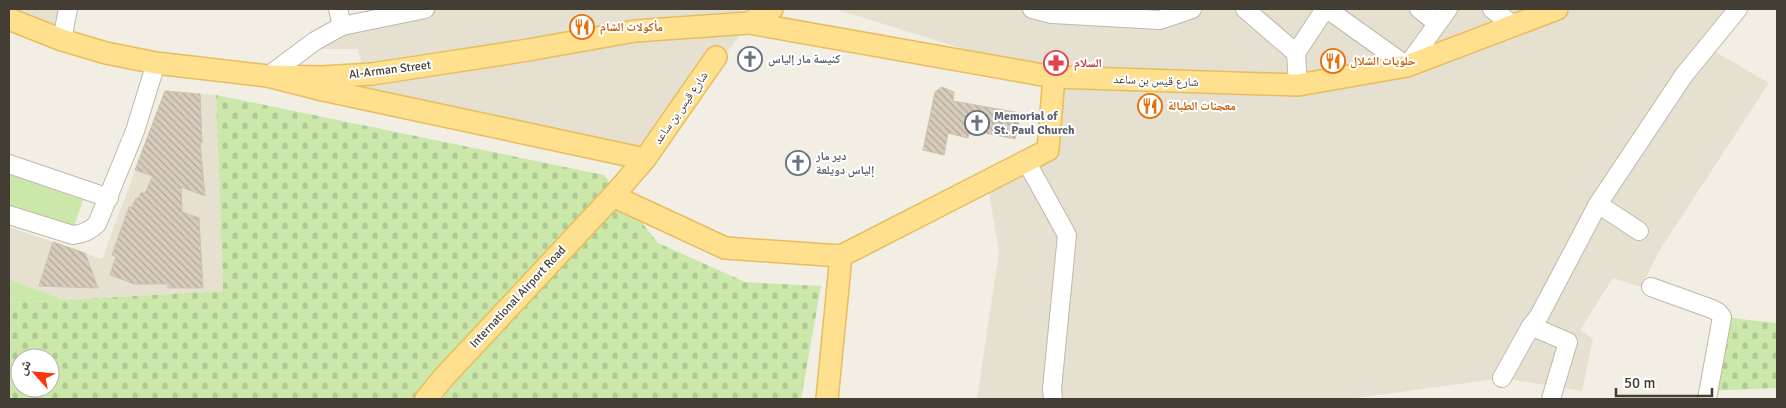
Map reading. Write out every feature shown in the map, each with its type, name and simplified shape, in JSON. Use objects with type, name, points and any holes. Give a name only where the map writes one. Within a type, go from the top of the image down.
[{"type":"main road","name":"Al-Arman Street","points":[[9,19],[62,40],[106,53],[156,63],[268,76],[322,77],[372,74],[635,32],[749,23],[772,9]]},
{"type":"main road","name":"شارع قيس بن ساعد","points":[[749,23],[1054,77],[1298,85],[1407,66],[1556,9]]},
{"type":"main road","name":"شارع قيس بن ساعد","points":[[613,196],[645,159],[716,58]]},
{"type":"main road","points":[[370,99],[366,86],[372,74]]},
{"type":"main road","points":[[268,76],[323,90],[645,159]]},
{"type":"main road","points":[[613,196],[725,248],[841,256],[1048,150],[1054,77]]},
{"type":"main road","name":"International Airport Road","points":[[426,399],[613,196]]},
{"type":"main road","points":[[827,399],[841,256]]},
{"type":"street","points":[[62,40],[68,9]]},
{"type":"street","points":[[338,9],[342,26]]},
{"type":"street","points":[[268,76],[315,41],[342,26],[425,9]]},
{"type":"street","points":[[1032,9],[1052,14],[1160,20],[1192,9]]},
{"type":"street","points":[[1245,9],[1296,53]]},
{"type":"street","points":[[1298,85],[1296,53],[1326,9],[1407,66],[1448,9]]},
{"type":"street","points":[[1419,9],[1438,23]]},
{"type":"street","points":[[1492,9],[1513,25]]},
{"type":"street","points":[[1502,378],[1531,326],[1539,316],[1598,204],[1684,76],[1738,9]]},
{"type":"street","points":[[9,215],[72,235],[82,234],[97,224],[135,131],[156,63]]},
{"type":"street","points":[[1026,161],[1067,234],[1052,389],[1053,399]]},
{"type":"street","points":[[9,164],[109,198]]},
{"type":"street","points":[[1598,204],[1640,231]]},
{"type":"street","points":[[1651,287],[1712,309],[1722,317],[1707,399]]},
{"type":"street","points":[[1531,326],[1568,342],[1551,399]]},
{"type":"shaded area","points":[[9,9],[59,9],[62,40]]},
{"type":"shaded area","points":[[435,9],[741,9],[749,23],[645,159],[370,99],[358,49],[304,49],[360,25]]},
{"type":"shaded area","points":[[835,9],[1738,9],[1707,47],[1769,83],[1659,251],[1641,287],[1613,278],[1580,330],[1593,339],[1582,391],[1502,378],[1350,399],[977,399],[999,252],[987,181],[1048,150],[1054,77]]},
{"type":"shaded area","points":[[165,91],[216,95],[223,291],[64,300],[9,279],[9,227],[102,259]]},
{"type":"green space","points":[[216,95],[604,175],[658,243],[745,282],[821,286],[801,399],[9,399],[9,303],[223,291]]},
{"type":"green space","points":[[9,174],[83,200],[74,227],[9,205]]},
{"type":"green space","points":[[9,279],[64,300],[9,303]]},
{"type":"green space","points":[[1722,317],[1777,323],[1777,388],[1708,391]]},
{"type":"building","points":[[942,87],[954,92],[953,101],[1021,113],[1015,139],[970,130],[968,138],[948,133],[944,155],[923,150],[935,92]]},
{"type":"building","points":[[165,91],[200,94],[202,143],[200,142],[205,196],[181,187],[182,212],[199,218],[203,288],[168,288],[168,284],[135,284],[110,275],[116,257],[112,255],[129,207],[132,207],[136,198],[139,198],[141,193],[145,193],[153,176],[135,170]]},
{"type":"building","points":[[53,242],[85,253],[98,288],[39,286]]},
{"type":"place","name":"مأكولات الشام","points":[[582,27]]},
{"type":"place","name":"كنيسة مار إلياس","points":[[750,59]]},
{"type":"place","name":"حلويات الشلال","points":[[1333,61]]},
{"type":"place","name":"السلام","points":[[1056,63]]},
{"type":"place","name":"معجنات الطبالة","points":[[1150,106]]},
{"type":"place","name":"Memorial of St. Paul Church","points":[[977,123]]},
{"type":"place","name":"دير مار إلياس دويلعة","points":[[798,163]]}]
